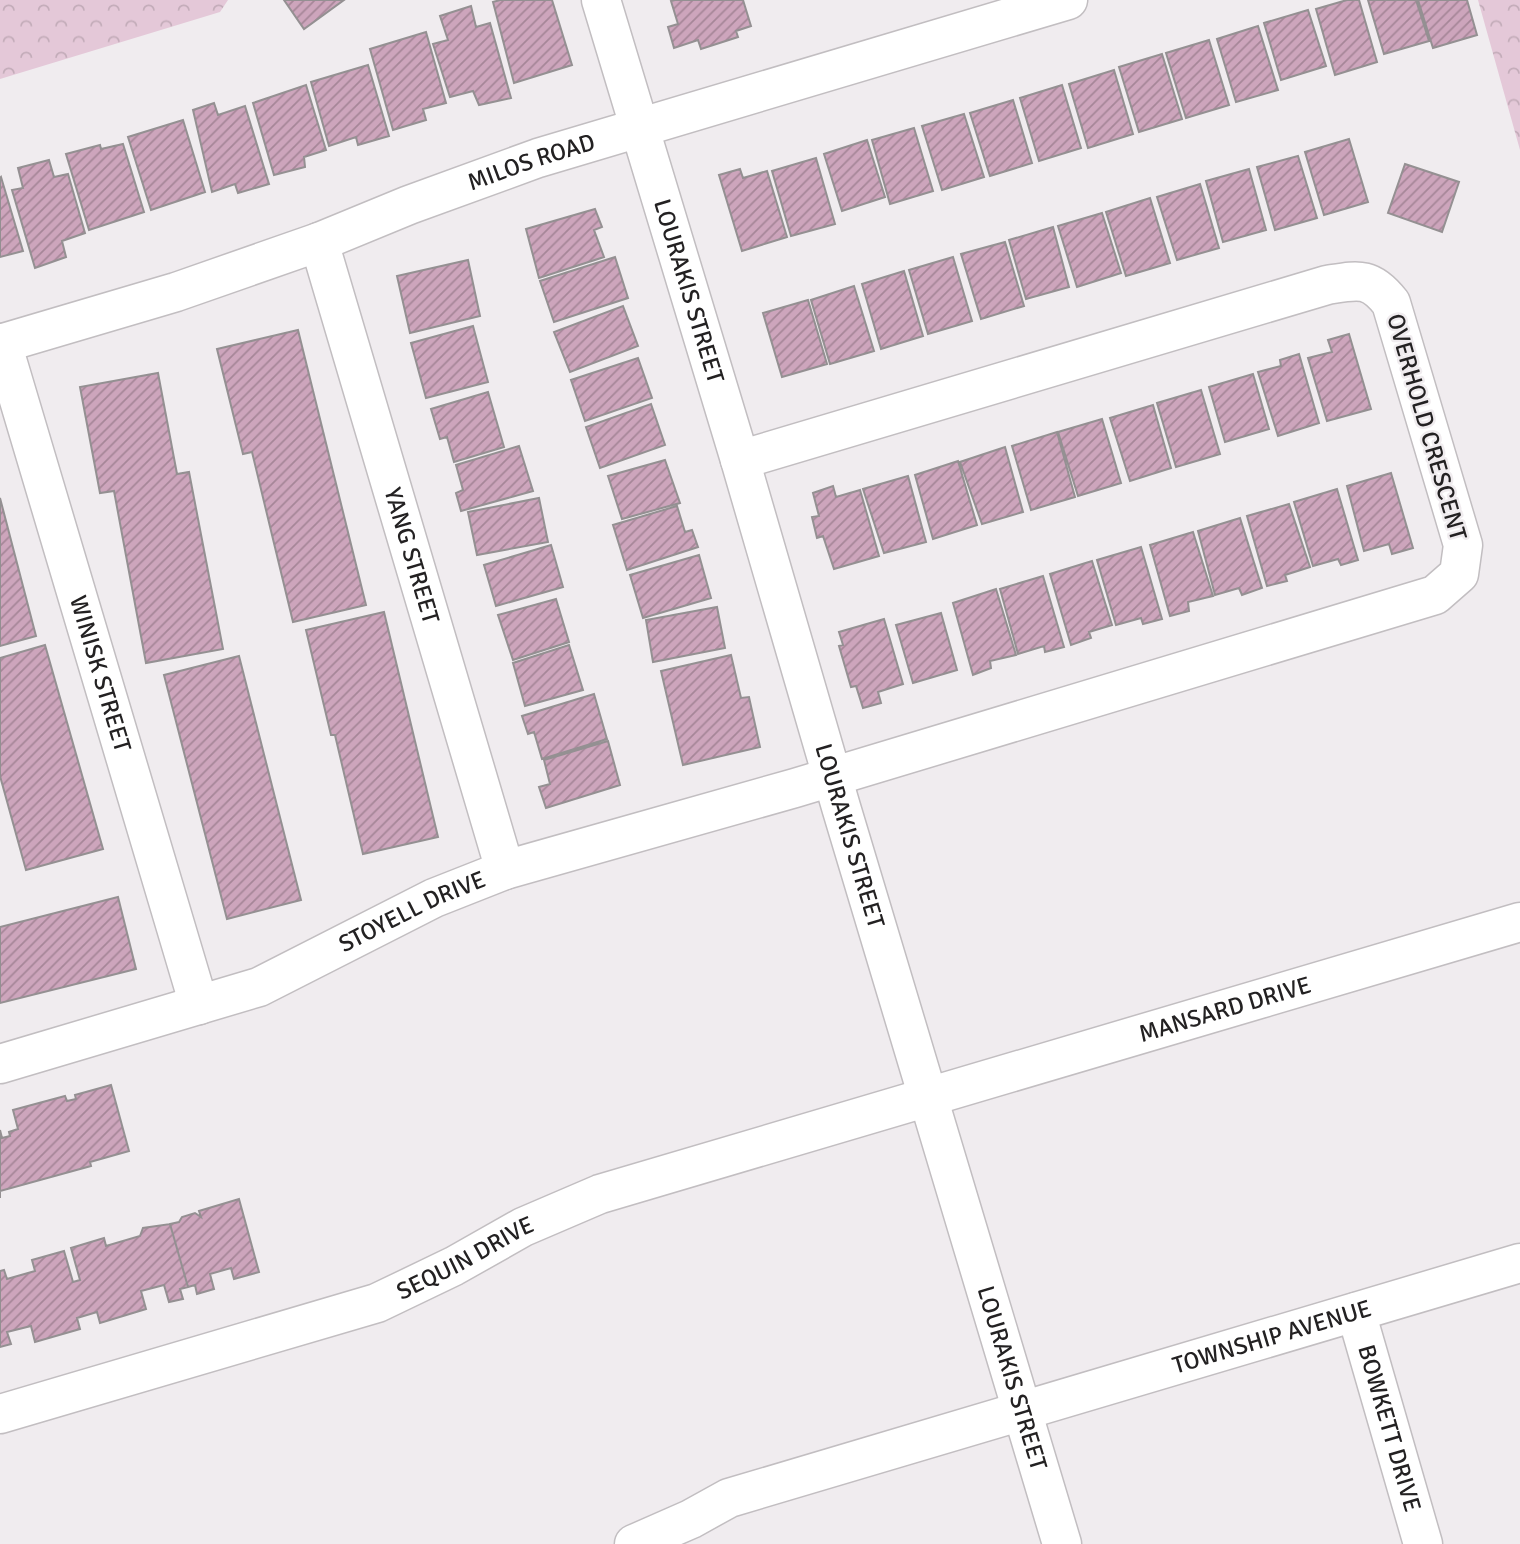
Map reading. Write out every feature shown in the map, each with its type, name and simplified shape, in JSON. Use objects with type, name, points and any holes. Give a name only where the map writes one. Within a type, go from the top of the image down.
[{"type":"street","name":"LOURAKIS STREET","points":[[601,0],[1062,1544]]},
{"type":"street","name":"MILOS ROAD","points":[[1,344],[176,292],[319,242],[409,205],[525,163],[982,12],[1068,0]]},
{"type":"street","name":"YANG STREET","points":[[319,242],[505,870]]},
{"type":"street","name":"OVERHOLD CRESCENT","points":[[740,460],[1327,285],[1360,280],[1380,288],[1391,303],[1463,545],[1458,574],[1435,595],[832,775]]},
{"type":"street","name":"WINISK STREET","points":[[1,344],[199,1005]]},
{"type":"street","name":"STOYELL DRIVE","points":[[0,1065],[259,987],[434,898],[505,870],[795,788],[832,775]]},
{"type":"street","name":"MANSARD DRIVE","points":[[929,1097],[1520,922]]},
{"type":"street","name":"SEQUIN DRIVE","points":[[0,1414],[377,1303],[454,1266],[523,1227],[600,1194],[929,1097]]},
{"type":"street","name":"TOWNSHIP AVENUE","points":[[1023,1411],[1520,1263]]},
{"type":"street","name":"BOWKETT DRIVE","points":[[1356,1312],[1423,1544]]},
{"type":"street","points":[[634,1544],[695,1531],[729,1498],[1023,1411]]},
{"type":"green space","points":[[0,0],[228,0],[220,12],[0,79]]},
{"type":"green space","points":[[1478,0],[1520,0],[1520,150]]},
{"type":"building","points":[[284,0],[344,0],[304,29]]},
{"type":"building","points":[[552,0],[572,65],[514,83],[493,2]]},
{"type":"building","points":[[743,0],[751,26],[736,31],[738,37],[701,49],[698,40],[674,48],[668,27],[678,24],[671,1]]},
{"type":"building","points":[[1347,0],[1359,0],[1377,62],[1335,75],[1316,9]]},
{"type":"building","points":[[1368,0],[1416,0],[1429,41],[1384,54]]},
{"type":"building","points":[[1418,0],[1467,0],[1477,35],[1433,48]]},
{"type":"building","points":[[471,6],[476,27],[490,23],[511,98],[479,105],[473,91],[450,97],[433,44],[448,40],[440,16]]},
{"type":"building","points":[[1308,10],[1326,66],[1281,80],[1264,23]]},
{"type":"building","points":[[1258,26],[1278,90],[1236,102],[1217,39]]},
{"type":"building","points":[[426,32],[446,103],[423,109],[426,120],[393,130],[370,49]]},
{"type":"building","points":[[1209,40],[1229,105],[1186,118],[1166,53]]},
{"type":"building","points":[[1162,54],[1182,119],[1139,132],[1119,67]]},
{"type":"building","points":[[368,65],[389,136],[358,145],[356,137],[329,146],[311,82]]},
{"type":"building","points":[[1114,70],[1133,134],[1088,148],[1069,84]]},
{"type":"building","points":[[306,85],[326,150],[304,157],[305,167],[274,175],[253,103]]},
{"type":"building","points":[[1062,85],[1081,148],[1039,161],[1020,98]]},
{"type":"building","points":[[1013,100],[1032,163],[990,176],[970,113]]},
{"type":"building","points":[[214,103],[218,115],[245,106],[269,184],[238,193],[235,184],[212,192],[193,110]]},
{"type":"building","points":[[964,114],[984,177],[942,190],[922,126]]},
{"type":"building","points":[[183,120],[205,192],[151,210],[128,137]]},
{"type":"building","points":[[914,128],[933,191],[890,204],[872,140]]},
{"type":"building","points":[[1349,139],[1368,202],[1324,215],[1305,152]]},
{"type":"building","points":[[867,140],[885,197],[842,211],[824,154]]},
{"type":"building","points":[[123,144],[144,212],[89,230],[66,154],[100,145],[101,149]]},
{"type":"building","points":[[1298,156],[1317,218],[1275,230],[1257,167]]},
{"type":"building","points":[[816,158],[835,224],[791,236],[772,171]]},
{"type":"building","points":[[49,160],[54,177],[68,174],[85,233],[62,241],[66,257],[35,268],[12,190],[23,188],[18,168]]},
{"type":"building","points":[[1405,164],[1459,182],[1442,232],[1388,213]]},
{"type":"building","points":[[740,169],[743,178],[767,171],[787,237],[742,251],[719,175]]},
{"type":"building","points":[[1249,169],[1266,230],[1223,242],[1206,181]]},
{"type":"building","points":[[0,178],[23,251],[0,257]]},
{"type":"building","points":[[1200,184],[1219,248],[1177,260],[1157,197]]},
{"type":"building","points":[[1150,198],[1170,263],[1126,276],[1106,212]]},
{"type":"building","points":[[595,209],[602,227],[594,230],[604,257],[539,278],[526,229]]},
{"type":"building","points":[[1102,213],[1121,273],[1077,287],[1058,226]]},
{"type":"building","points":[[1053,227],[1069,287],[1026,299],[1009,240]]},
{"type":"building","points":[[1005,242],[1024,306],[981,319],[961,254]]},
{"type":"building","points":[[615,257],[628,298],[554,322],[540,281]]},
{"type":"building","points":[[953,257],[972,321],[928,334],[909,270]]},
{"type":"building","points":[[468,260],[480,316],[410,333],[397,276]]},
{"type":"building","points":[[904,271],[923,336],[881,349],[862,284]]},
{"type":"building","points":[[854,286],[874,351],[830,364],[811,300]]},
{"type":"building","points":[[808,300],[827,364],[782,377],[763,313]]},
{"type":"building","points":[[623,306],[638,346],[570,372],[554,332]]},
{"type":"building","points":[[473,326],[488,382],[426,398],[411,343]]},
{"type":"building","points":[[298,330],[366,605],[293,622],[252,452],[243,454],[217,349]]},
{"type":"building","points":[[1349,334],[1371,409],[1327,421],[1308,358],[1332,352],[1328,340]]},
{"type":"building","points":[[1299,354],[1319,423],[1278,436],[1258,372],[1281,366],[1280,360]]},
{"type":"building","points":[[638,358],[652,398],[585,421],[571,380]]},
{"type":"building","points":[[158,373],[177,474],[189,472],[223,649],[146,663],[114,491],[100,493],[80,387]]},
{"type":"building","points":[[1253,374],[1269,429],[1225,442],[1209,387]]},
{"type":"building","points":[[1201,390],[1220,454],[1176,467],[1157,403]]},
{"type":"building","points":[[488,392],[504,447],[454,462],[447,437],[440,439],[431,409]]},
{"type":"building","points":[[651,404],[665,445],[600,468],[586,427]]},
{"type":"building","points":[[1153,405],[1171,468],[1130,481],[1110,418]]},
{"type":"building","points":[[1102,419],[1121,483],[1078,496],[1058,432]]},
{"type":"building","points":[[1057,432],[1075,497],[1031,510],[1012,446]]},
{"type":"building","points":[[519,446],[533,491],[461,511],[456,493],[463,490],[456,465]]},
{"type":"building","points":[[1005,447],[1023,512],[982,524],[960,462]]},
{"type":"building","points":[[665,460],[680,503],[622,519],[608,476]]},
{"type":"building","points":[[958,461],[977,525],[933,539],[915,475]]},
{"type":"building","points":[[1391,473],[1413,548],[1392,554],[1389,544],[1364,551],[1347,486]]},
{"type":"building","points":[[908,476],[926,542],[884,553],[863,489]]},
{"type":"building","points":[[833,486],[836,497],[860,490],[879,556],[834,569],[823,536],[817,538],[812,517],[819,516],[813,493]]},
{"type":"building","points":[[1337,489],[1358,560],[1341,565],[1338,559],[1313,566],[1294,502]]},
{"type":"building","points":[[0,498],[36,636],[0,646]]},
{"type":"building","points":[[539,498],[548,542],[477,555],[468,512]]},
{"type":"building","points":[[1289,504],[1310,567],[1285,575],[1287,581],[1267,586],[1247,516]]},
{"type":"building","points":[[677,506],[685,532],[692,530],[698,547],[627,570],[613,525]]},
{"type":"building","points":[[1240,518],[1262,588],[1242,595],[1239,588],[1215,595],[1198,531]]},
{"type":"building","points":[[1193,532],[1213,596],[1188,602],[1189,611],[1170,616],[1150,545]]},
{"type":"building","points":[[551,545],[563,587],[496,606],[484,565]]},
{"type":"building","points":[[1141,547],[1162,619],[1143,624],[1141,618],[1116,625],[1097,560]]},
{"type":"building","points":[[699,555],[711,598],[643,618],[630,575]]},
{"type":"building","points":[[1092,561],[1112,625],[1089,632],[1091,638],[1071,645],[1050,574]]},
{"type":"building","points":[[1043,576],[1064,647],[1045,652],[1044,646],[1018,654],[1000,589]]},
{"type":"building","points":[[996,589],[1016,655],[990,661],[991,668],[973,675],[953,603]]},
{"type":"building","points":[[556,599],[569,642],[513,660],[498,615]]},
{"type":"building","points":[[717,607],[725,648],[653,662],[646,620]]},
{"type":"building","points":[[384,612],[438,837],[363,854],[335,735],[331,735],[306,630]]},
{"type":"building","points":[[941,613],[957,670],[913,683],[896,625]]},
{"type":"building","points":[[884,619],[903,684],[878,692],[881,703],[863,708],[856,686],[851,687],[839,646],[843,645],[839,632]]},
{"type":"building","points":[[45,645],[103,849],[26,870],[0,776],[0,658]]},
{"type":"building","points":[[569,645],[583,690],[525,706],[513,663]]},
{"type":"building","points":[[731,655],[741,698],[749,697],[760,747],[683,765],[661,671]]},
{"type":"building","points":[[239,656],[301,900],[227,919],[164,675]]},
{"type":"building","points":[[594,694],[607,739],[542,759],[534,732],[528,734],[522,716]]},
{"type":"building","points":[[608,741],[620,785],[546,808],[539,787],[550,784],[544,760]]},
{"type":"building","points":[[118,897],[136,969],[0,1003],[0,927]]},
{"type":"building","points":[[111,1085],[129,1151],[90,1162],[91,1166],[0,1191],[0,1130],[2,1138],[10,1136],[9,1132],[18,1129],[13,1110],[65,1096],[67,1101],[76,1099],[75,1095]]},
{"type":"building","points":[[239,1199],[259,1272],[234,1279],[231,1268],[210,1274],[214,1289],[197,1294],[195,1285],[188,1287],[170,1224],[195,1213],[201,1217],[199,1211]]},
{"type":"building","points":[[170,1224],[188,1287],[180,1289],[183,1299],[169,1302],[164,1285],[141,1291],[146,1309],[100,1323],[97,1312],[77,1318],[80,1329],[35,1342],[31,1326],[7,1332],[11,1344],[0,1347],[0,1271],[4,1270],[7,1279],[35,1271],[32,1260],[64,1251],[73,1282],[80,1280],[71,1248],[104,1238],[106,1246],[140,1236],[143,1228]]}]
